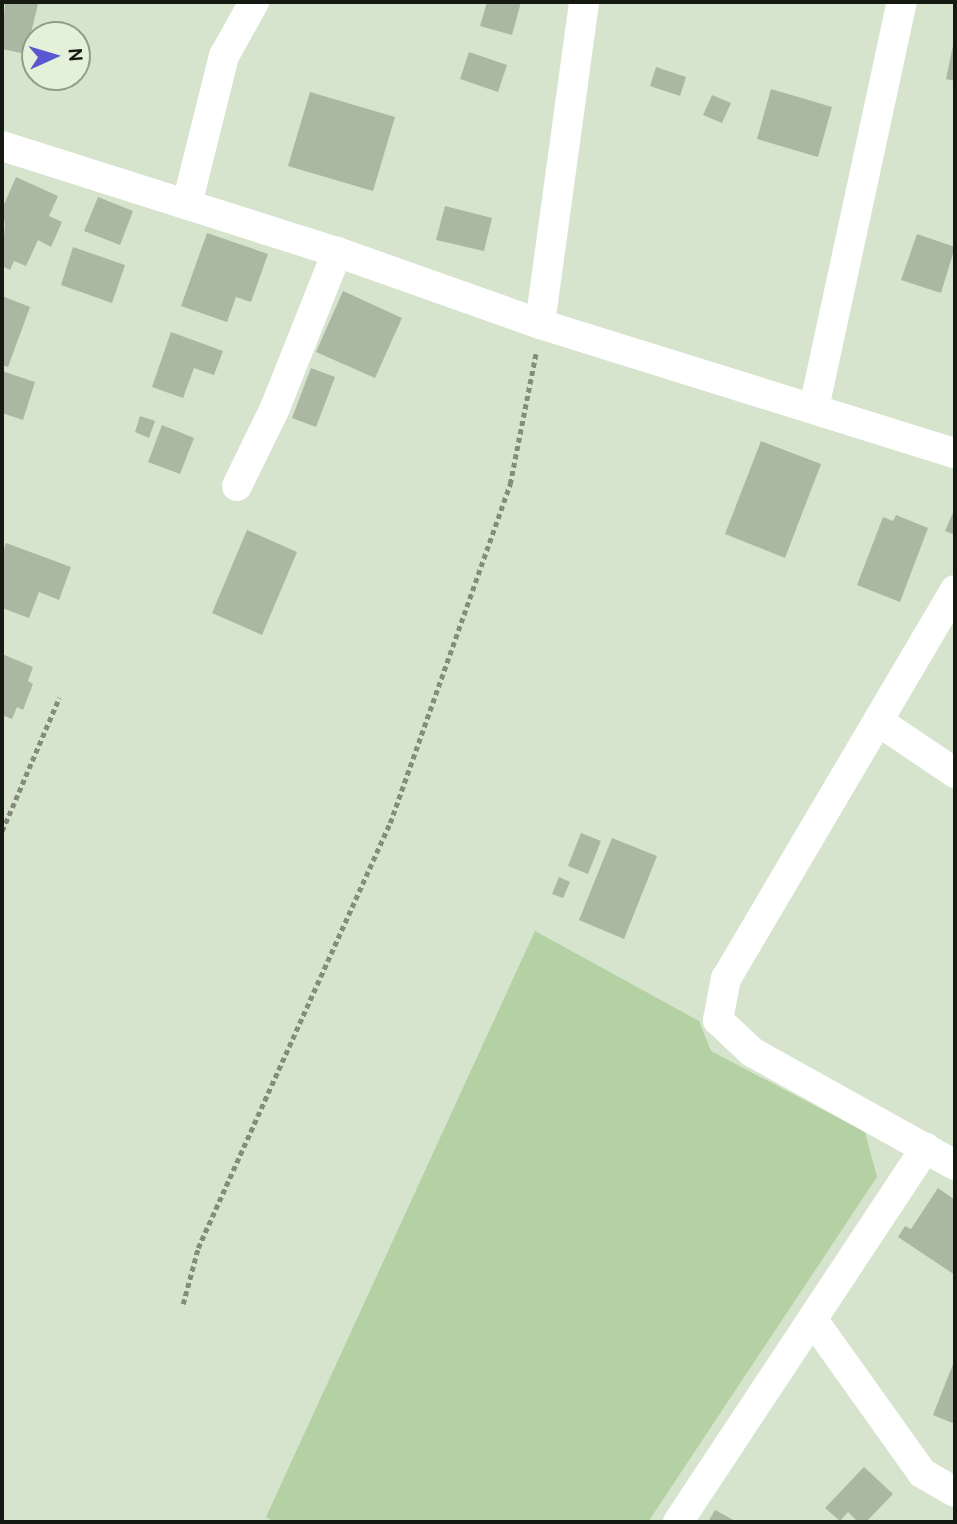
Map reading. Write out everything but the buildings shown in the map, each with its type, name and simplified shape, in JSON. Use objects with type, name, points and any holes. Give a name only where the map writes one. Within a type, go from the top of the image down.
[{"type":"street","points":[[187,204],[224,56],[254,2]]},
{"type":"street","points":[[540,324],[584,2]]},
{"type":"street","points":[[814,408],[902,2]]},
{"type":"street","points":[[2,146],[337,252],[540,324],[955,453]]},
{"type":"street","points":[[237,486],[275,408],[337,252]]},
{"type":"street","points":[[955,590],[726,978],[718,1020],[752,1052],[955,1166]]},
{"type":"street","points":[[878,721],[955,773]]},
{"type":"street","points":[[678,1522],[926,1148]]},
{"type":"street","points":[[813,1320],[922,1473],[955,1492]]},
{"type":"path","points":[[183,1304],[198,1248],[390,823],[471,603],[510,484],[540,324]]},
{"type":"path","points":[[2,831],[59,698]]},
{"type":"green space","points":[[535,931],[699,1021],[711,1051],[865,1132],[877,1177],[648,1522],[274,1522],[266,1517]]}]
